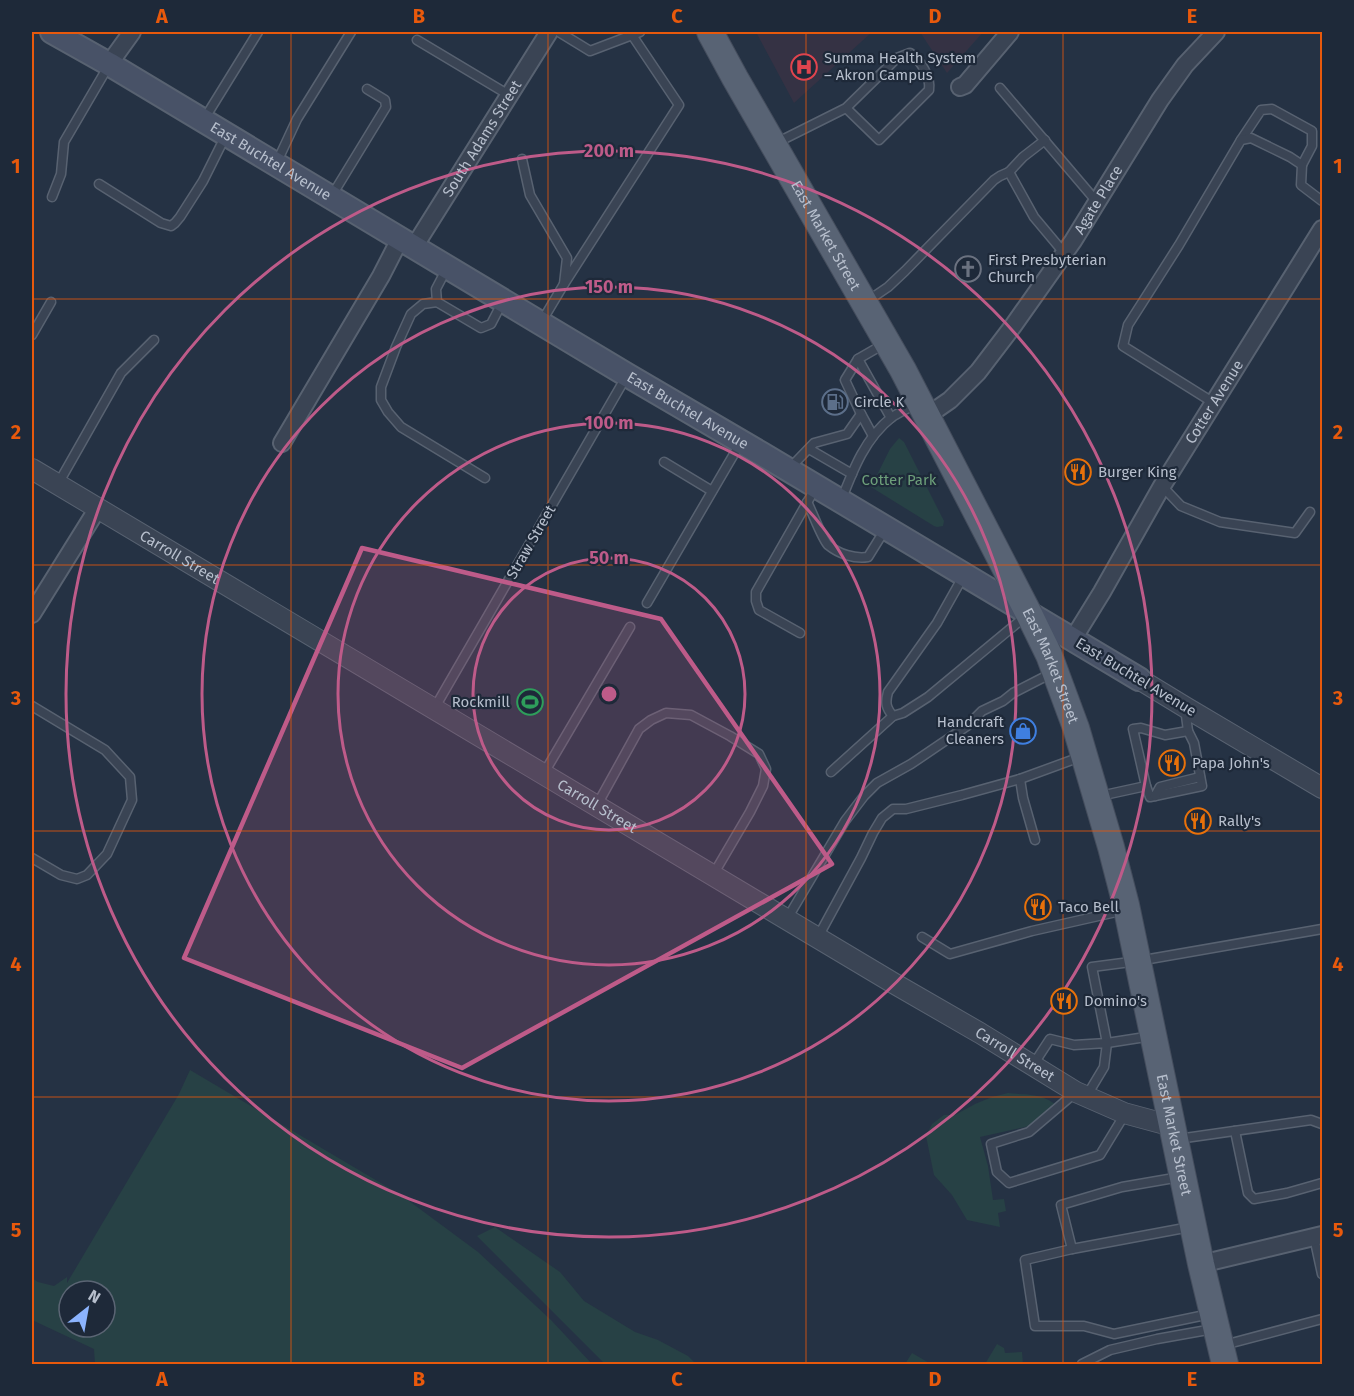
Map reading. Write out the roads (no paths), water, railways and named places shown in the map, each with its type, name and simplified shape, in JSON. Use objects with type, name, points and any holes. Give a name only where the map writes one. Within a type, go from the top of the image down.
[{"type":"main road","name":"East Buchtel Avenue","points":[[52,32],[110,64],[789,470],[812,494],[841,501],[1139,679]]},
{"type":"main road","name":"East Market Street","points":[[710,32],[923,408],[1049,655],[1076,728],[1127,910],[1182,1176],[1219,1338]]},
{"type":"street","points":[[110,64],[132,32]]},
{"type":"street","points":[[960,87],[965,85],[1010,32]]},
{"type":"street","name":"Agate Place","points":[[923,408],[950,400],[978,372],[1065,254],[1160,100],[1185,65],[1216,32]]},
{"type":"street","name":"South Adams Street","points":[[282,443],[381,276],[407,243],[509,95],[546,36]]},
{"type":"street","name":"Cotter Avenue","points":[[1073,639],[1162,486],[1323,229]]},
{"type":"street","name":"Carroll Street","points":[[32,469],[1081,1094],[1173,1133]]},
{"type":"street","points":[[32,614],[98,508]]},
{"type":"street","name":"East Buchtel Avenue","points":[[1139,679],[1321,785]]},
{"type":"street","points":[[1201,1264],[1318,1236]]},
{"type":"lane","points":[[203,121],[258,32]]},
{"type":"lane","points":[[276,165],[297,119],[351,32]]},
{"type":"lane","points":[[540,323],[679,105],[636,33],[590,51],[559,32]]},
{"type":"lane","points":[[417,40],[509,95]]},
{"type":"lane","points":[[773,144],[846,108],[897,58],[903,55],[910,53],[916,57],[930,82],[929,90],[879,140],[846,108]]},
{"type":"lane","points":[[52,197],[61,174],[64,142],[110,64]]},
{"type":"lane","points":[[1000,88],[1097,202]]},
{"type":"lane","points":[[331,197],[386,107],[384,100],[367,89]]},
{"type":"lane","points":[[1214,403],[1123,346],[1128,325],[1260,110],[1272,109],[1312,131],[1312,146],[1302,165],[1301,184],[1323,201]]},
{"type":"lane","points":[[99,184],[161,224],[171,226],[180,217],[203,181],[226,134]]},
{"type":"lane","points":[[1241,140],[1251,138],[1302,165]]},
{"type":"lane","points":[[865,303],[905,271],[994,180],[1009,172],[1023,157],[1045,141]]},
{"type":"lane","points":[[522,159],[530,195],[567,258],[564,284]]},
{"type":"lane","points":[[1009,172],[1034,217],[1065,254]]},
{"type":"lane","points":[[437,303],[436,289],[447,267]]},
{"type":"lane","points":[[485,478],[401,428],[381,400],[381,387],[411,314],[423,304],[437,303],[481,328],[490,324],[503,301]]},
{"type":"lane","points":[[32,335],[51,302]]},
{"type":"lane","points":[[58,484],[121,373],[154,340]]},
{"type":"lane","points":[[873,436],[845,380],[858,359],[887,342]]},
{"type":"lane","points":[[858,359],[891,418]]},
{"type":"lane","name":"Straw Street","points":[[434,709],[627,375]]},
{"type":"lane","points":[[841,501],[857,456],[873,436],[891,418],[923,408]]},
{"type":"lane","points":[[789,470],[814,443],[831,441],[847,434],[861,414]]},
{"type":"lane","points":[[647,603],[741,441]]},
{"type":"lane","points":[[809,449],[852,474]]},
{"type":"lane","points":[[664,462],[712,491]]},
{"type":"lane","points":[[1162,486],[1180,507],[1221,522],[1295,533],[1310,512]]},
{"type":"lane","points":[[812,494],[827,544],[846,555],[858,559],[868,557],[886,528]]},
{"type":"lane","points":[[800,633],[759,610],[756,592],[812,494]]},
{"type":"lane","points":[[893,716],[887,709],[885,700],[888,692],[937,623],[964,575]]},
{"type":"lane","points":[[831,772],[893,716],[903,713],[928,698],[1029,614]]},
{"type":"lane","points":[[544,773],[630,627]]},
{"type":"lane","points":[[787,919],[845,821],[877,783],[911,764],[967,726],[982,711],[1055,672]]},
{"type":"lane","points":[[32,706],[105,750],[130,777],[132,800],[107,854],[87,875],[77,879],[61,875],[32,858]]},
{"type":"lane","points":[[1185,707],[1188,731],[1194,743],[1202,786],[1150,797],[1133,729],[1141,728],[1165,735],[1188,731]]},
{"type":"lane","points":[[597,805],[639,729],[651,720],[666,713],[691,715],[730,736],[759,754],[766,769],[763,786],[713,875]]},
{"type":"lane","points":[[818,938],[873,833],[882,818],[893,809],[906,809],[1020,779],[1084,756]]},
{"type":"lane","points":[[1020,779],[1035,840]]},
{"type":"lane","points":[[1096,797],[1146,786]]},
{"type":"lane","points":[[922,937],[950,954],[1127,910]]},
{"type":"lane","points":[[1125,1114],[1100,1155],[1009,1183],[997,1172],[991,1144],[1029,1132],[1081,1094],[1104,1067],[1107,1043],[1092,967],[1323,929]]},
{"type":"lane","points":[[1033,1066],[1050,1039],[1074,1045],[1154,1036]]},
{"type":"lane","points":[[1173,1133],[1235,1131],[1311,1120],[1323,1124]]},
{"type":"lane","points":[[1235,1131],[1248,1193],[1254,1199],[1323,1183]]},
{"type":"lane","points":[[1072,1249],[1061,1205],[1122,1187],[1182,1176]]},
{"type":"lane","points":[[1193,1226],[1024,1260],[1035,1326],[1084,1326],[1113,1334],[1219,1338]]},
{"type":"lane","points":[[1318,1236],[1323,1274]]},
{"type":"lane","points":[[1082,1365],[1110,1350],[1157,1339],[1219,1338],[1323,1318]]},
{"type":"place","name":"Summa Health System – Akron Campus","points":[[804,67]]},
{"type":"place","name":"First Presbyterian Church","points":[[968,269]]},
{"type":"place","name":"Circle K","points":[[835,402]]},
{"type":"place","name":"Burger King","points":[[1078,472]]},
{"type":"place","name":"Rockmill","points":[[530,702]]},
{"type":"place","name":"Handcraft Cleaners","points":[[1023,731]]},
{"type":"place","name":"Papa John's","points":[[1172,763]]},
{"type":"place","name":"Rally's","points":[[1198,821]]},
{"type":"place","name":"Taco Bell","points":[[1038,907]]},
{"type":"place","name":"Domino's","points":[[1064,1001]]},
{"type":"park label","name":"Cotter Park","points":[[899,480]]}]
